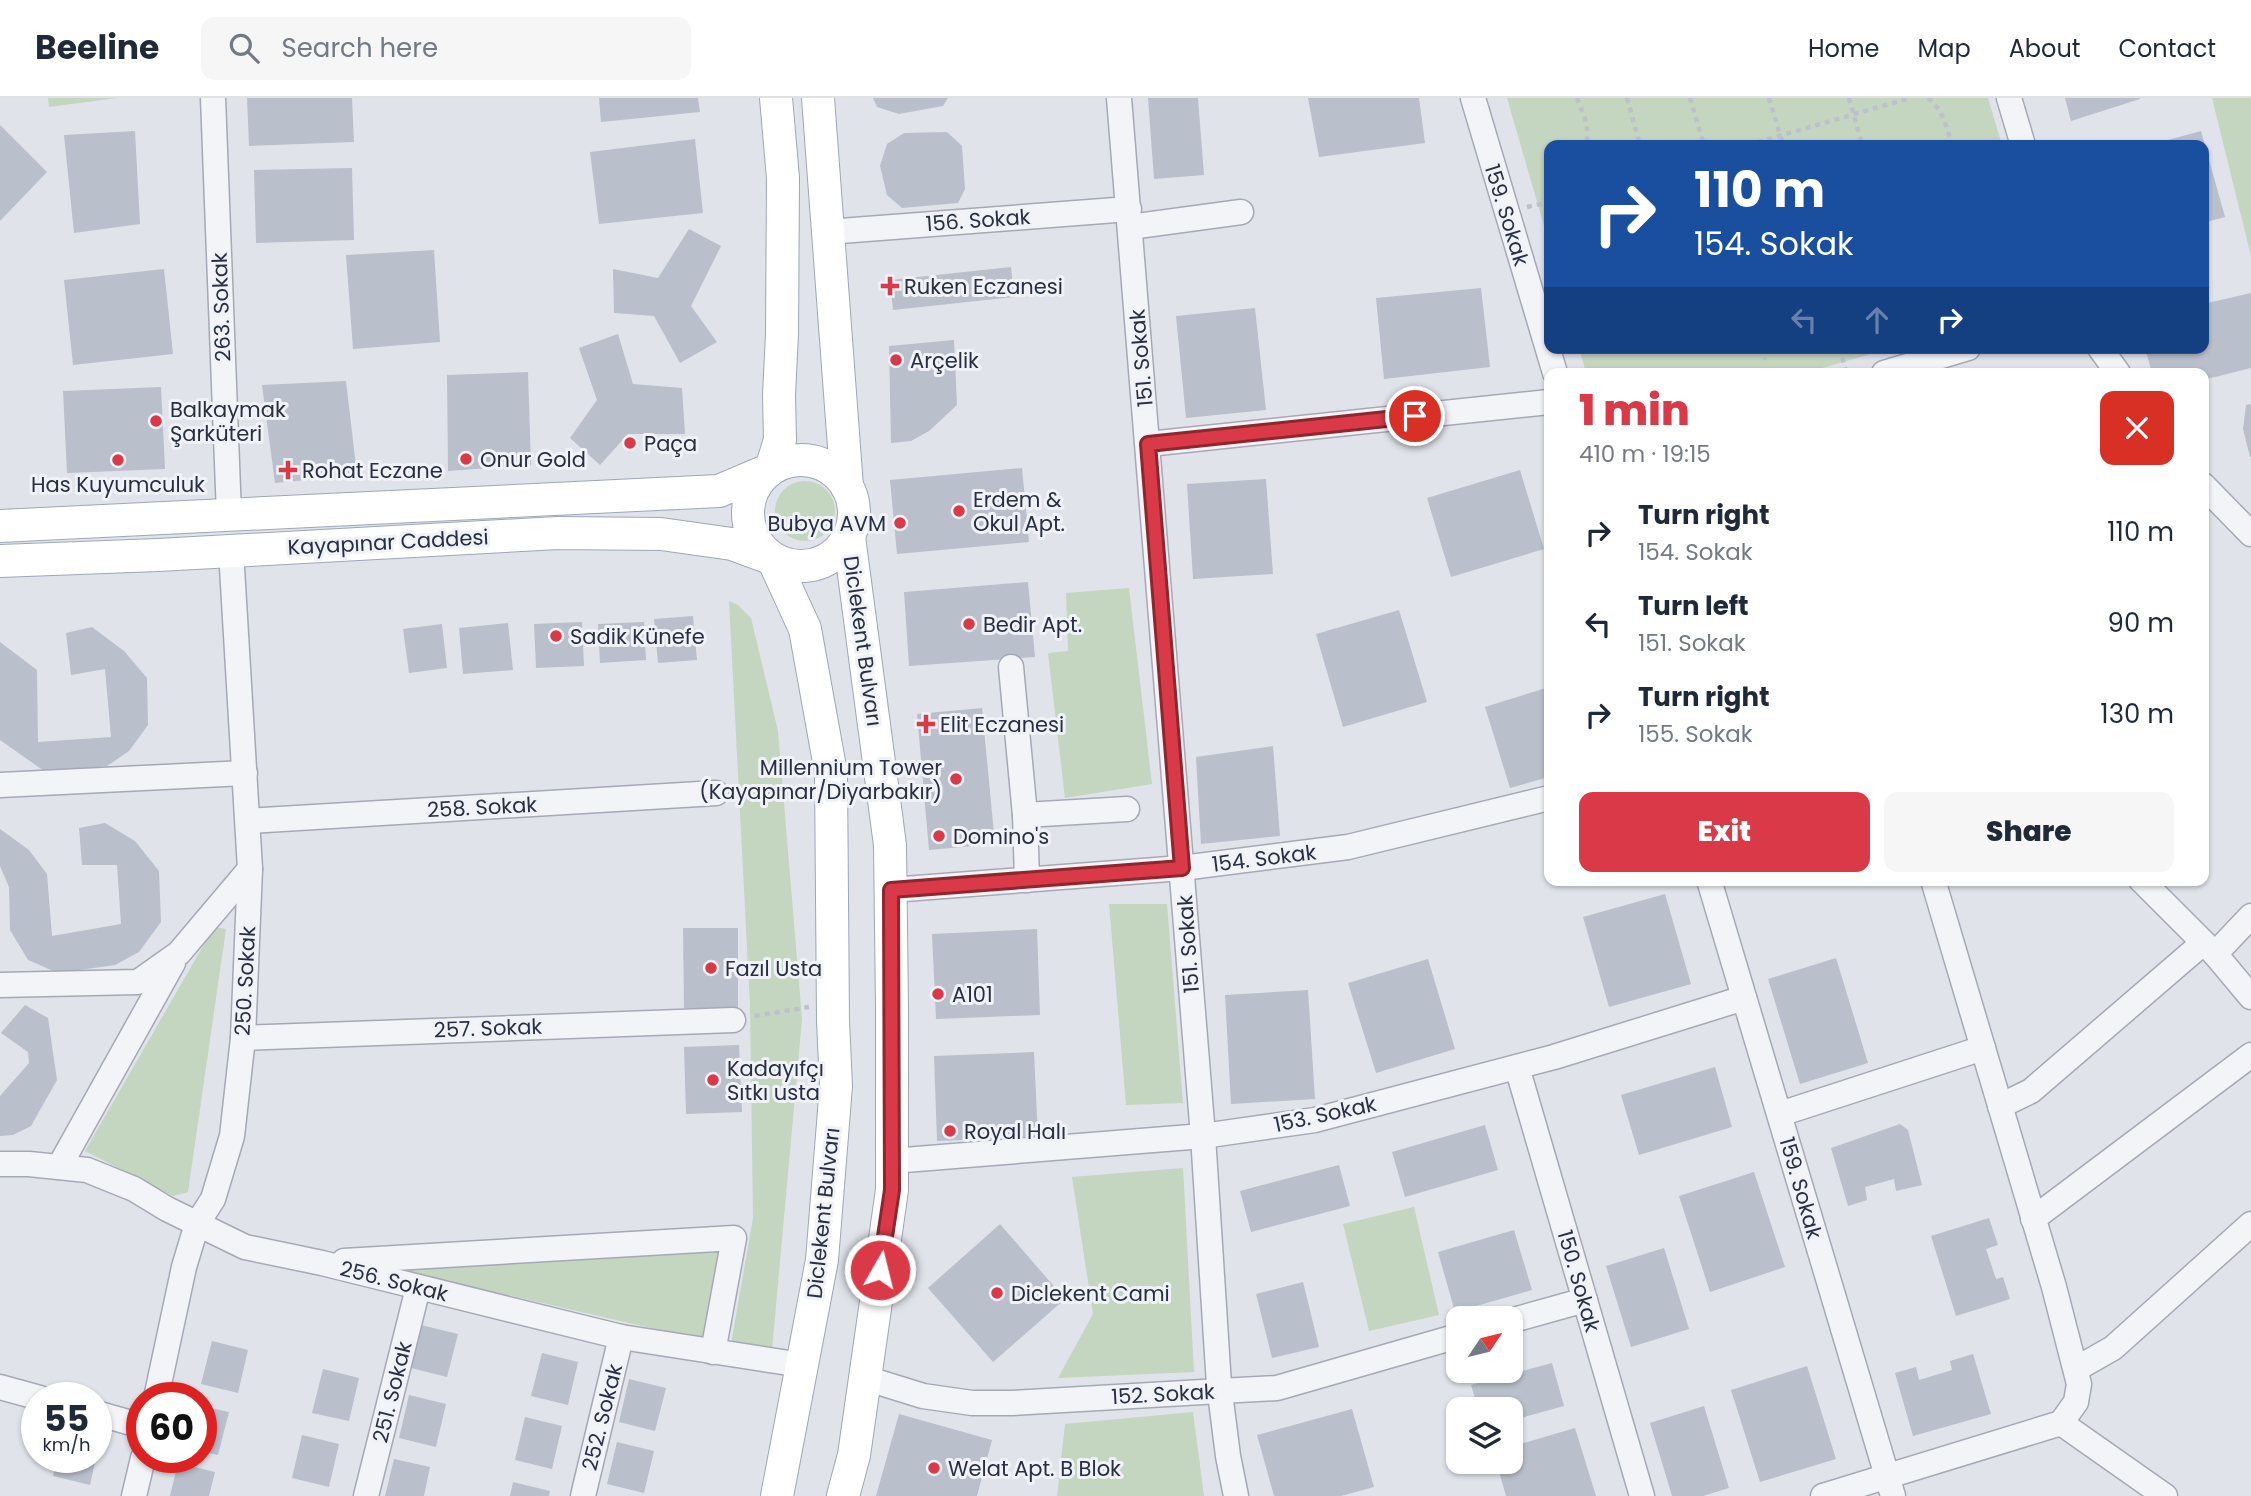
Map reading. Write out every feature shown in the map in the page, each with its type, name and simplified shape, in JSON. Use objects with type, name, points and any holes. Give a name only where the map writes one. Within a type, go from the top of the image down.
[{"type":"main road","points":[[771,469],[780,440],[782,334],[783,178],[776,98]]},
{"type":"main road","points":[[818,98],[848,487],[854,507],[854,521],[849,537],[839,552],[824,562],[790,566],[773,559],[759,547],[751,532],[748,515],[750,497],[758,481],[771,469],[787,462],[804,460],[822,464],[836,473],[848,487]]},
{"type":"main road","name":"Kayapınar Caddesi","points":[[0,526],[719,491],[771,469]]},
{"type":"main road","name":"Kayapınar Caddesi","points":[[0,561],[558,533],[661,534],[732,544],[773,559]]},
{"type":"main road","name":"Diclekent Bulvarı","points":[[843,1496],[854,1455],[892,1190],[890,845],[849,537]]},
{"type":"main road","name":"Diclekent Bulvarı","points":[[773,559],[804,629],[831,773],[836,1086],[822,1260],[777,1496]]},
{"type":"street","name":"263. Sokak","points":[[213,98],[229,515]]},
{"type":"street","name":"151. Sokak","points":[[1119,98],[1203,1136],[1220,1391],[1236,1496]]},
{"type":"street","name":"159. Sokak","points":[[1473,98],[1544,336]]},
{"type":"street","points":[[2009,98],[2022,140]]},
{"type":"street","name":"156. Sokak","points":[[828,232],[1241,212]]},
{"type":"street","points":[[1901,368],[1948,354]]},
{"type":"street","points":[[2105,354],[2115,368]]},
{"type":"street","points":[[1148,444],[1544,403]]},
{"type":"street","points":[[2209,491],[2251,534]]},
{"type":"street","name":"250. Sokak","points":[[159,1382],[184,1267],[197,1224],[213,1199],[232,1136],[243,1038],[250,869],[231,551]]},
{"type":"street","points":[[1011,667],[1027,880]]},
{"type":"street","points":[[0,785],[245,773]]},
{"type":"street","name":"258. Sokak","points":[[248,821],[716,793]]},
{"type":"street","name":"154. Sokak","points":[[891,890],[1182,868],[1348,847],[1544,799]]},
{"type":"street","points":[[1024,815],[1127,809]]},
{"type":"street","points":[[59,1167],[179,954],[250,869]]},
{"type":"street","name":"159. Sokak","points":[[1711,886],[1890,1487]]},
{"type":"street","points":[[1824,1496],[1890,1487],[2061,1423],[2076,1402],[2079,1384],[2076,1369],[1935,886]]},
{"type":"street","points":[[2147,886],[2209,948],[2251,997]]},
{"type":"street","points":[[2000,1106],[2031,1091],[2251,916]]},
{"type":"street","points":[[0,985],[138,982],[179,954]]},
{"type":"street","name":"153. Sokak","points":[[892,1161],[1203,1136],[1315,1120],[1517,1067],[1744,998]]},
{"type":"street","name":"257. Sokak","points":[[243,1038],[733,1020]]},
{"type":"street","points":[[1780,1114],[1983,1048]]},
{"type":"street","points":[[2033,1219],[2251,1055]]},
{"type":"street","name":"150. Sokak","points":[[1517,1067],[1642,1496]]},
{"type":"street","name":"256. Sokak","points":[[0,1164],[88,1170],[134,1189],[245,1247],[322,1263],[621,1337],[802,1364]]},
{"type":"street","points":[[2076,1369],[2113,1348],[2251,1224]]},
{"type":"street","points":[[322,1263],[734,1238],[713,1352]]},
{"type":"street","name":"251. Sokak","points":[[366,1496],[418,1288]]},
{"type":"street","points":[[1523,1317],[1585,1300]]},
{"type":"street","name":"252. Sokak","points":[[583,1496],[621,1337]]},
{"type":"street","name":"152. Sokak","points":[[865,1378],[923,1396],[972,1403],[1012,1404],[1277,1388],[1446,1339]]},
{"type":"street","points":[[0,1387],[21,1393]]},
{"type":"street","points":[[2061,1423],[2165,1496]]},
{"type":"street","points":[[134,1496],[139,1473]]},
{"type":"path","points":[[1577,98],[1587,124],[1587,140]]},
{"type":"path","points":[[1628,98],[1639,140]]},
{"type":"path","points":[[1690,98],[1703,140]]},
{"type":"path","points":[[1769,98],[1781,140]]},
{"type":"path","points":[[1849,98],[1861,140]]},
{"type":"path","points":[[1766,140],[1910,98]]},
{"type":"path","points":[[1928,98],[1936,104],[1950,140]]},
{"type":"path","points":[[1764,354],[1765,360]]},
{"type":"path","points":[[716,793],[794,792]]},
{"type":"path","points":[[733,1020],[810,1007]]},
{"type":"green space","points":[[48,98],[117,98],[49,107]]},
{"type":"green space","points":[[1507,98],[1988,98],[2001,140],[1544,140],[1544,226]]},
{"type":"green space","points":[[2212,98],[2251,98],[2251,256]]},
{"type":"green space","points":[[1581,354],[1870,354],[1822,368],[1585,368]]},
{"type":"green space","points":[[805,481],[826,490],[835,511],[826,532],[805,541],[784,532],[775,511],[784,490]]},
{"type":"green space","points":[[1129,588],[1152,784],[1065,798],[1048,653],[1068,651],[1066,593]]},
{"type":"green space","points":[[729,601],[738,605],[751,618],[778,731],[802,1019],[772,1350],[731,1344],[753,1218],[750,1005]]},
{"type":"green space","points":[[1109,904],[1167,904],[1183,1103],[1126,1105]]},
{"type":"green space","points":[[214,927],[226,929],[188,1192],[173,1196],[85,1151]]},
{"type":"green space","points":[[1183,1168],[1194,1372],[1058,1378],[1093,1314],[1072,1177]]},
{"type":"green space","points":[[1414,1207],[1439,1315],[1369,1331],[1343,1224]]},
{"type":"green space","points":[[724,1249],[707,1341],[409,1272],[409,1265]]},
{"type":"green space","points":[[1193,1412],[1204,1496],[1057,1496],[1065,1424]]},
{"type":"building","points":[[247,98],[352,98],[354,142],[249,146]]},
{"type":"building","points":[[599,98],[698,98],[700,112],[601,122]]},
{"type":"building","points":[[873,98],[948,98],[943,106],[899,114],[877,107]]},
{"type":"building","points":[[1148,98],[1198,98],[1204,175],[1154,179]]},
{"type":"building","points":[[1308,98],[1419,98],[1425,143],[1319,157]]},
{"type":"building","points":[[2065,98],[2140,98],[2140,99],[2071,121]]},
{"type":"building","points":[[0,125],[47,172],[0,221]]},
{"type":"building","points":[[135,131],[140,224],[74,233],[64,135]]},
{"type":"building","points":[[2201,131],[2204,140],[2168,140]]},
{"type":"building","points":[[947,132],[962,146],[965,189],[958,203],[902,208],[887,195],[880,166],[887,144],[904,133]]},
{"type":"building","points":[[695,139],[703,213],[599,224],[590,152]]},
{"type":"building","points":[[2209,160],[2225,217],[2209,221]]},
{"type":"building","points":[[352,168],[354,240],[256,243],[254,170]]},
{"type":"building","points":[[689,229],[721,246],[691,306],[717,342],[680,363],[654,316],[614,313],[613,269],[658,278]]},
{"type":"building","points":[[434,250],[440,342],[353,349],[346,255]]},
{"type":"building","points":[[1011,267],[1014,297],[893,310],[890,280]]},
{"type":"building","points":[[164,269],[173,354],[73,365],[64,280]]},
{"type":"building","points":[[1481,288],[1490,367],[1384,379],[1376,298]]},
{"type":"building","points":[[2251,293],[2251,368],[2209,378],[2209,368],[2151,368],[2147,354],[2209,354],[2209,303]]},
{"type":"building","points":[[1255,308],[1266,410],[1186,418],[1176,316]]},
{"type":"building","points":[[618,334],[633,384],[682,388],[685,434],[628,434],[600,465],[570,438],[597,400],[579,348]]},
{"type":"building","points":[[954,340],[957,405],[929,431],[911,441],[891,443],[889,346]]},
{"type":"building","points":[[528,372],[531,465],[448,471],[447,375]]},
{"type":"building","points":[[346,381],[357,475],[275,483],[262,385]]},
{"type":"building","points":[[161,387],[165,469],[67,473],[63,391]]},
{"type":"building","points":[[2251,404],[2250,457],[2243,429],[2246,405]]},
{"type":"building","name":"Erdem & Okul Apt.","points":[[1022,468],[1029,542],[897,554],[890,480]]},
{"type":"building","points":[[1520,470],[1544,549],[1451,577],[1427,498]]},
{"type":"building","points":[[1266,479],[1273,574],[1193,579],[1187,484]]},
{"type":"building","name":"Bedir Apt.","points":[[1028,582],[1035,657],[909,666],[904,592]]},
{"type":"building","points":[[1399,610],[1427,702],[1343,727],[1316,634]]},
{"type":"building","points":[[693,616],[697,660],[658,663],[654,619]]},
{"type":"building","points":[[582,622],[584,666],[536,668],[534,624]]},
{"type":"building","points":[[644,622],[646,660],[600,663],[598,624]]},
{"type":"building","points":[[508,623],[513,670],[463,674],[459,628]]},
{"type":"building","points":[[442,624],[447,668],[409,673],[403,629]]},
{"type":"building","points":[[92,627],[124,651],[147,678],[148,725],[129,751],[107,766],[47,773],[0,740],[0,642],[37,670],[38,742],[111,737],[105,669],[71,675],[66,633]]},
{"type":"building","points":[[1544,689],[1544,778],[1510,788],[1485,707]]},
{"type":"building","name":"Millennium Tower (Kayapınar/Diyarbakır)","points":[[982,708],[995,844],[929,850],[917,714]]},
{"type":"building","points":[[1273,746],[1280,836],[1201,844],[1196,757]]},
{"type":"building","points":[[105,823],[135,841],[159,871],[161,922],[139,952],[115,965],[58,973],[28,960],[10,930],[9,887],[0,866],[0,829],[29,850],[47,874],[52,936],[121,924],[117,865],[82,865],[79,828]]},
{"type":"building","points":[[1665,894],[1691,984],[1609,1007],[1583,917]]},
{"type":"building","points":[[683,928],[738,928],[738,1008],[684,1008]]},
{"type":"building","points":[[1037,929],[1040,1015],[936,1019],[932,934]]},
{"type":"building","points":[[1836,958],[1868,1063],[1800,1084],[1768,979]]},
{"type":"building","points":[[1428,959],[1455,1049],[1376,1073],[1348,983]]},
{"type":"building","points":[[1308,990],[1315,1099],[1231,1104],[1225,995]]},
{"type":"building","points":[[25,1005],[48,1018],[57,1080],[31,1126],[13,1135],[0,1136],[0,1096],[29,1063],[28,1052],[1,1033]]},
{"type":"building","points":[[739,1045],[742,1112],[686,1114],[684,1047]]},
{"type":"building","points":[[1034,1052],[1038,1137],[937,1141],[934,1056]]},
{"type":"building","points":[[1715,1067],[1732,1127],[1639,1155],[1621,1095]]},
{"type":"building","points":[[1900,1124],[1908,1130],[1922,1185],[1896,1191],[1894,1179],[1865,1187],[1867,1200],[1848,1206],[1831,1148]]},
{"type":"building","points":[[1485,1125],[1498,1170],[1405,1197],[1392,1152]]},
{"type":"building","points":[[1339,1165],[1350,1206],[1251,1232],[1240,1191]]},
{"type":"building","points":[[1754,1172],[1785,1267],[1710,1292],[1679,1196]]},
{"type":"building","points":[[1989,1218],[1998,1245],[1986,1249],[1996,1279],[2003,1277],[2010,1299],[1956,1316],[1931,1236]]},
{"type":"building","name":"Diclekent Cami","points":[[1000,1224],[1065,1299],[993,1362],[928,1288]]},
{"type":"building","points":[[1514,1230],[1532,1290],[1476,1306],[1453,1306],[1438,1252]]},
{"type":"building","points":[[1664,1248],[1689,1329],[1631,1347],[1606,1266]]},
{"type":"building","points":[[1303,1282],[1319,1347],[1272,1358],[1256,1294]]},
{"type":"building","points":[[421,1325],[458,1334],[447,1377],[411,1368]]},
{"type":"building","points":[[212,1341],[248,1350],[238,1393],[217,1388],[217,1382],[202,1382]]},
{"type":"building","points":[[542,1353],[578,1362],[568,1405],[531,1396]]},
{"type":"building","points":[[1973,1354],[1991,1414],[1913,1436],[1895,1373],[1916,1367],[1919,1380],[1952,1370],[1950,1361]]},
{"type":"building","points":[[1552,1363],[1564,1406],[1523,1417],[1523,1397],[1474,1397],[1471,1385],[1523,1383],[1523,1371]]},
{"type":"building","points":[[1807,1366],[1836,1459],[1760,1482],[1731,1390]]},
{"type":"building","points":[[323,1369],[359,1378],[349,1421],[312,1413]]},
{"type":"building","points":[[629,1379],[666,1388],[655,1431],[619,1422]]},
{"type":"building","points":[[409,1395],[446,1404],[436,1447],[399,1438]]},
{"type":"building","points":[[1704,1406],[1729,1488],[1703,1496],[1672,1496],[1650,1423]]},
{"type":"building","points":[[217,1409],[229,1412],[217,1455]]},
{"type":"building","points":[[1352,1409],[1374,1487],[1341,1496],[1274,1496],[1257,1435]]},
{"type":"building","name":"Welat Apt. B Blok","points":[[899,1414],[992,1440],[977,1496],[876,1496]]},
{"type":"building","points":[[525,1417],[562,1426],[552,1469],[515,1460]]},
{"type":"building","points":[[1575,1428],[1596,1496],[1506,1496],[1500,1474],[1523,1474],[1523,1443]]},
{"type":"building","points":[[302,1435],[339,1444],[329,1487],[292,1478]]},
{"type":"building","points":[[617,1442],[654,1451],[644,1493],[607,1484]]},
{"type":"building","points":[[394,1459],[430,1467],[424,1496],[385,1496]]},
{"type":"building","points":[[54,1473],[93,1473],[90,1485],[53,1476]]},
{"type":"building","points":[[176,1473],[215,1473],[209,1496],[170,1496]]},
{"type":"building","points":[[513,1482],[550,1491],[549,1496],[510,1496]]},
{"type":"place","name":"Ruken Eczanesi","points":[[890,286]]},
{"type":"place","name":"Arçelik","points":[[896,360]]},
{"type":"place","name":"Balkaymak Şarküteri","points":[[156,421]]},
{"type":"place","name":"Paça","points":[[630,443]]},
{"type":"place","name":"Onur Gold","points":[[466,459]]},
{"type":"place","name":"Has Kuyumculuk","points":[[118,460]]},
{"type":"place","name":"Rohat Eczane","points":[[288,470]]},
{"type":"place","name":"Erdem & Okul Apt.","points":[[959,511]]},
{"type":"place","name":"Bubya AVM","points":[[900,523]]},
{"type":"place","name":"Bedir Apt.","points":[[969,624]]},
{"type":"place","name":"Sadik Künefe","points":[[556,636]]},
{"type":"place","name":"Elit Eczanesi","points":[[926,724]]},
{"type":"place","name":"Millennium Tower (Kayapınar/Diyarbakır)","points":[[956,779]]},
{"type":"place","name":"Domino's","points":[[939,836]]},
{"type":"place","name":"Fazıl Usta","points":[[711,968]]},
{"type":"place","name":"A101","points":[[938,994]]},
{"type":"place","name":"Kadayıfçı Sıtkı usta","points":[[713,1080]]},
{"type":"place","name":"Royal Halı","points":[[950,1131]]},
{"type":"place","name":"Diclekent Cami","points":[[997,1293]]},
{"type":"place","name":"Welat Apt. B Blok","points":[[934,1468]]},
{"type":"route","points":[[880,1270],[892,1190],[891,890],[1182,868],[1148,444],[1415,416]]}]
